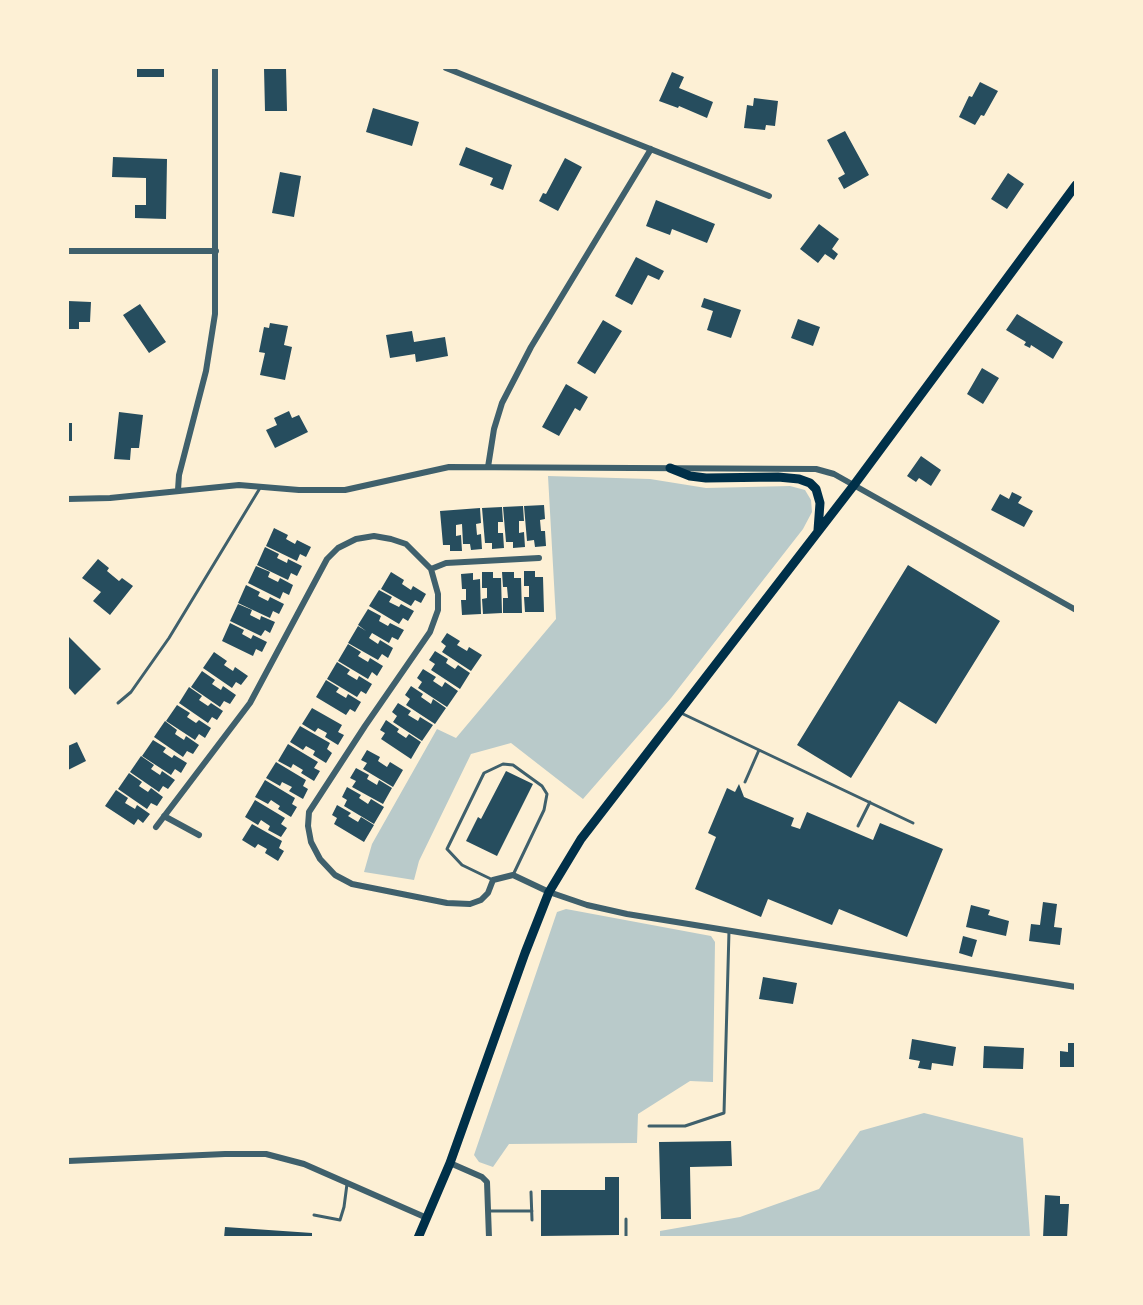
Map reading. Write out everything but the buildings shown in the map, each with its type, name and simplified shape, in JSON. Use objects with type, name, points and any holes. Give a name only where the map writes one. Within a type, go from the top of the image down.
[{"type":"main road","points":[[418,1238],[450,1163],[549,892],[582,839],[854,485],[1076,185]]},
{"type":"main road","points":[[670,468],[690,476],[706,478],[778,477],[810,483],[816,489],[820,503],[817,533]]},
{"type":"street","points":[[178,490],[179,475],[206,371],[215,314],[215,68]]},
{"type":"street","points":[[446,68],[769,196]]},
{"type":"street","points":[[488,466],[492,437],[502,403],[531,347],[651,149]]},
{"type":"street","points":[[68,251],[216,251]]},
{"type":"street","points":[[68,499],[110,498],[239,485],[299,490],[345,490],[433,469],[488,466],[816,469],[834,474],[1076,610]]},
{"type":"street","points":[[156,827],[249,703],[327,559],[338,548],[356,539],[374,536],[392,539],[406,544],[431,569],[438,594],[435,623],[309,812],[308,826],[311,842],[320,859],[335,875],[352,884],[447,903],[470,904],[481,900],[488,893],[494,880],[513,875],[549,892],[627,914],[1076,987]]},
{"type":"street","points":[[431,569],[446,563],[539,558]]},
{"type":"street","points":[[164,816],[199,835]]},
{"type":"street","points":[[68,1161],[266,1154],[304,1164],[427,1218]]},
{"type":"street","points":[[450,1163],[482,1177],[487,1182],[489,1238]]},
{"type":"lane","points":[[118,703],[131,692],[169,638],[261,487]]},
{"type":"lane","points":[[679,712],[913,823]]},
{"type":"lane","points":[[745,782],[759,750]]},
{"type":"lane","points":[[494,880],[462,865],[447,849],[484,773],[503,764],[513,765],[542,786],[547,794],[544,810],[513,875]]},
{"type":"lane","points":[[858,826],[870,802]]},
{"type":"lane","points":[[649,1126],[685,1126],[724,1113],[729,931]]},
{"type":"lane","points":[[314,1215],[340,1220],[347,1182]]},
{"type":"lane","points":[[531,1192],[532,1220]]},
{"type":"lane","points":[[488,1211],[532,1211]]},
{"type":"lane","points":[[626,1219],[626,1238]]},
{"type":"shaded area","points":[[548,476],[650,479],[706,488],[790,486],[805,490],[811,500],[812,512],[803,529],[671,698],[583,799],[511,743],[471,754],[419,861],[414,880],[364,872],[372,844],[437,729],[456,738],[556,619]]},
{"type":"shaded area","points":[[566,909],[711,936],[715,942],[713,1082],[690,1081],[638,1114],[637,1143],[509,1144],[493,1167],[479,1162],[474,1155],[557,912]]},
{"type":"shaded area","points":[[924,1113],[1023,1138],[1030,1237],[660,1237],[660,1231],[740,1217],[819,1189],[860,1131]]}]
